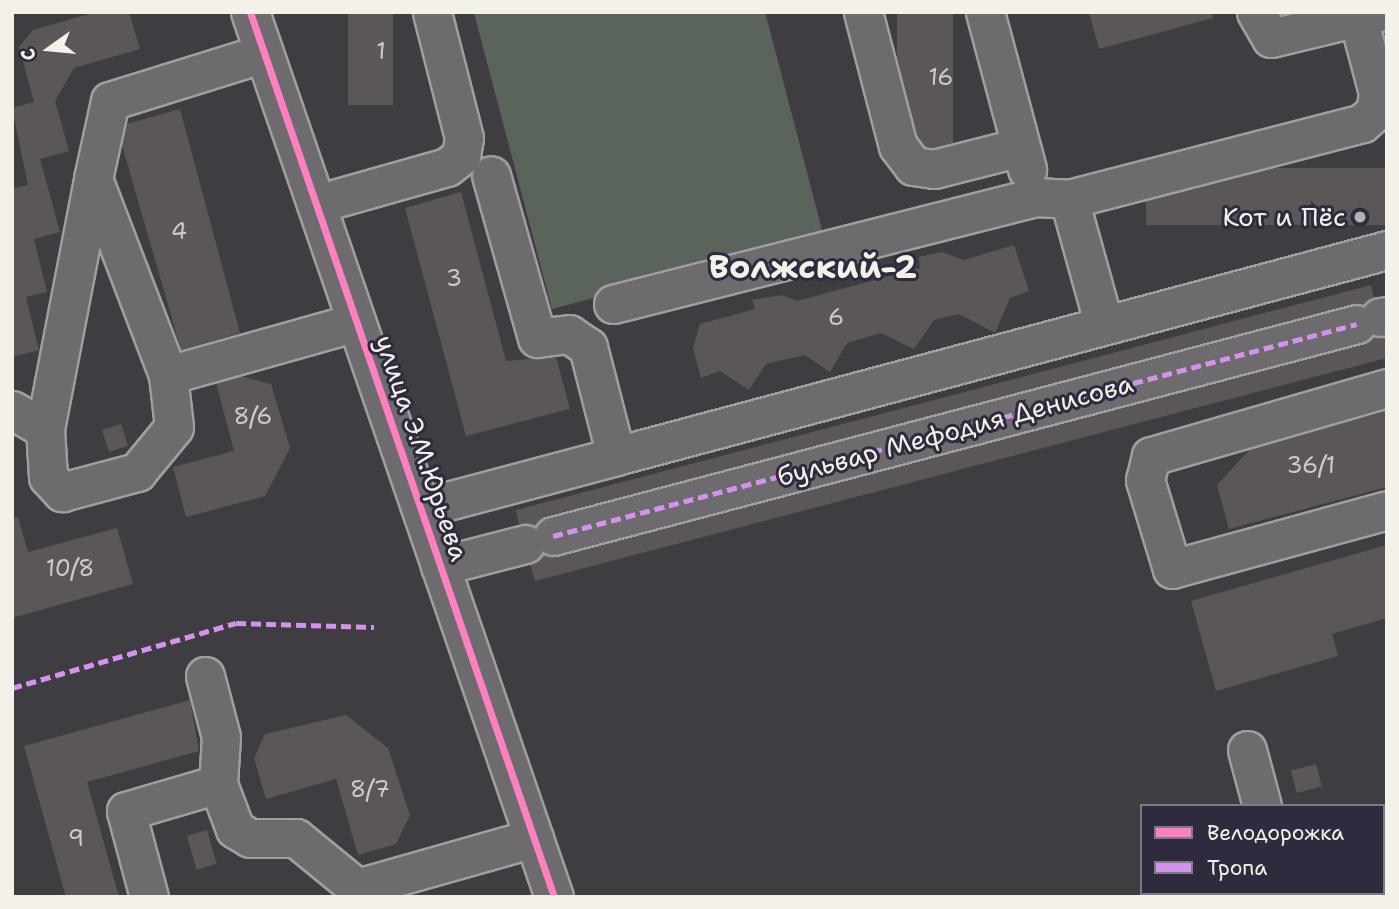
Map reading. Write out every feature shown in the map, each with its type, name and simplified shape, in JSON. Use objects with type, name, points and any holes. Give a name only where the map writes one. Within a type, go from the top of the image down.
[{"type":"street","name":"улица Э.М.Юрьева","points":[[250,12],[554,897]]},
{"type":"street","points":[[316,204],[447,167],[461,156],[464,138],[432,12]]},
{"type":"street","points":[[863,12],[898,146],[913,166],[934,169],[1020,147]]},
{"type":"street","points":[[985,12],[1020,147],[1052,198],[1104,325]]},
{"type":"street","points":[[613,304],[1362,123],[1375,112],[1378,93],[1369,15],[1271,38],[1256,12]]},
{"type":"street","points":[[93,179],[168,375],[174,427],[137,472],[62,492],[48,477],[45,429],[93,179],[110,101],[264,52]]},
{"type":"street","points":[[491,176],[537,338],[569,334],[588,347],[616,456]]},
{"type":"street","points":[[421,508],[1387,250]]},
{"type":"street","name":"бульвар Мефодия Денисова","points":[[440,566],[1375,319]]},
{"type":"street","points":[[168,375],[356,322]]},
{"type":"street","points":[[1387,388],[1150,456],[1145,480],[1172,569],[1387,510]]},
{"type":"street","points":[[12,410],[45,429]]},
{"type":"street","points":[[205,676],[221,737],[218,784],[235,829],[250,838],[296,838],[358,892],[534,838]]},
{"type":"street","points":[[1247,750],[1261,804]]},
{"type":"street","points":[[149,897],[126,811],[218,784]]},
{"type":"shaded area","points":[[765,12],[824,237],[552,309],[474,13]]},
{"type":"building","points":[[96,12],[129,12],[140,49],[74,68],[55,101],[69,151],[40,159],[60,232],[34,239],[47,292],[26,297],[39,350],[12,357],[12,189],[28,185],[12,108],[34,102],[19,47],[33,30]]},
{"type":"building","points":[[348,12],[393,12],[393,105],[348,105]]},
{"type":"building","points":[[897,12],[953,12],[953,151],[897,151]]},
{"type":"building","points":[[1089,12],[1212,12],[1213,18],[1099,49]]},
{"type":"building","points":[[180,109],[240,333],[181,350],[122,145],[127,124]]},
{"type":"building","points":[[1146,168],[1387,168],[1387,225],[1146,225]]},
{"type":"building","points":[[461,192],[506,361],[556,357],[570,409],[466,436],[405,208]]},
{"type":"building","points":[[1014,245],[1029,291],[1010,298],[995,333],[959,314],[934,320],[914,349],[881,333],[847,343],[830,372],[805,355],[766,364],[749,390],[720,371],[701,378],[693,348],[700,324],[755,309],[752,300],[782,295],[797,301],[920,268],[919,257],[942,252],[964,260]]},
{"type":"building","points":[[1371,285],[1374,297],[1364,304],[548,516],[535,526],[519,524],[516,510]]},
{"type":"building","points":[[1373,337],[1385,337],[1387,358],[535,581],[530,564],[543,554],[558,556]]},
{"type":"building","points":[[240,376],[271,384],[290,448],[265,496],[186,517],[173,467],[234,451],[216,383]]},
{"type":"building","points":[[1387,411],[1387,487],[1229,529],[1217,485],[1250,449]]},
{"type":"building","points":[[121,424],[128,446],[109,452],[102,430]]},
{"type":"building","points":[[18,517],[28,552],[117,528],[133,584],[12,618],[12,518]]},
{"type":"building","points":[[1387,545],[1387,618],[1332,634],[1338,656],[1216,691],[1191,601]]},
{"type":"building","points":[[190,700],[199,751],[87,782],[119,897],[66,897],[24,746]]},
{"type":"building","points":[[346,715],[388,748],[410,815],[396,844],[358,855],[336,779],[266,799],[254,758],[265,734]]},
{"type":"building","points":[[1316,764],[1322,786],[1297,793],[1291,771]]},
{"type":"building","points":[[207,830],[217,864],[196,869],[187,836]]},
{"type":"marked path","points":[[553,536],[1357,324]]},
{"type":"marked path","points":[[12,688],[236,623],[374,627]]},
{"type":"cycle path","points":[[250,12],[554,897]]},
{"type":"place","name":"Кот и Пёс","points":[[1360,217]]},
{"type":"district","name":"Волжский-2","points":[[813,267]]}]
